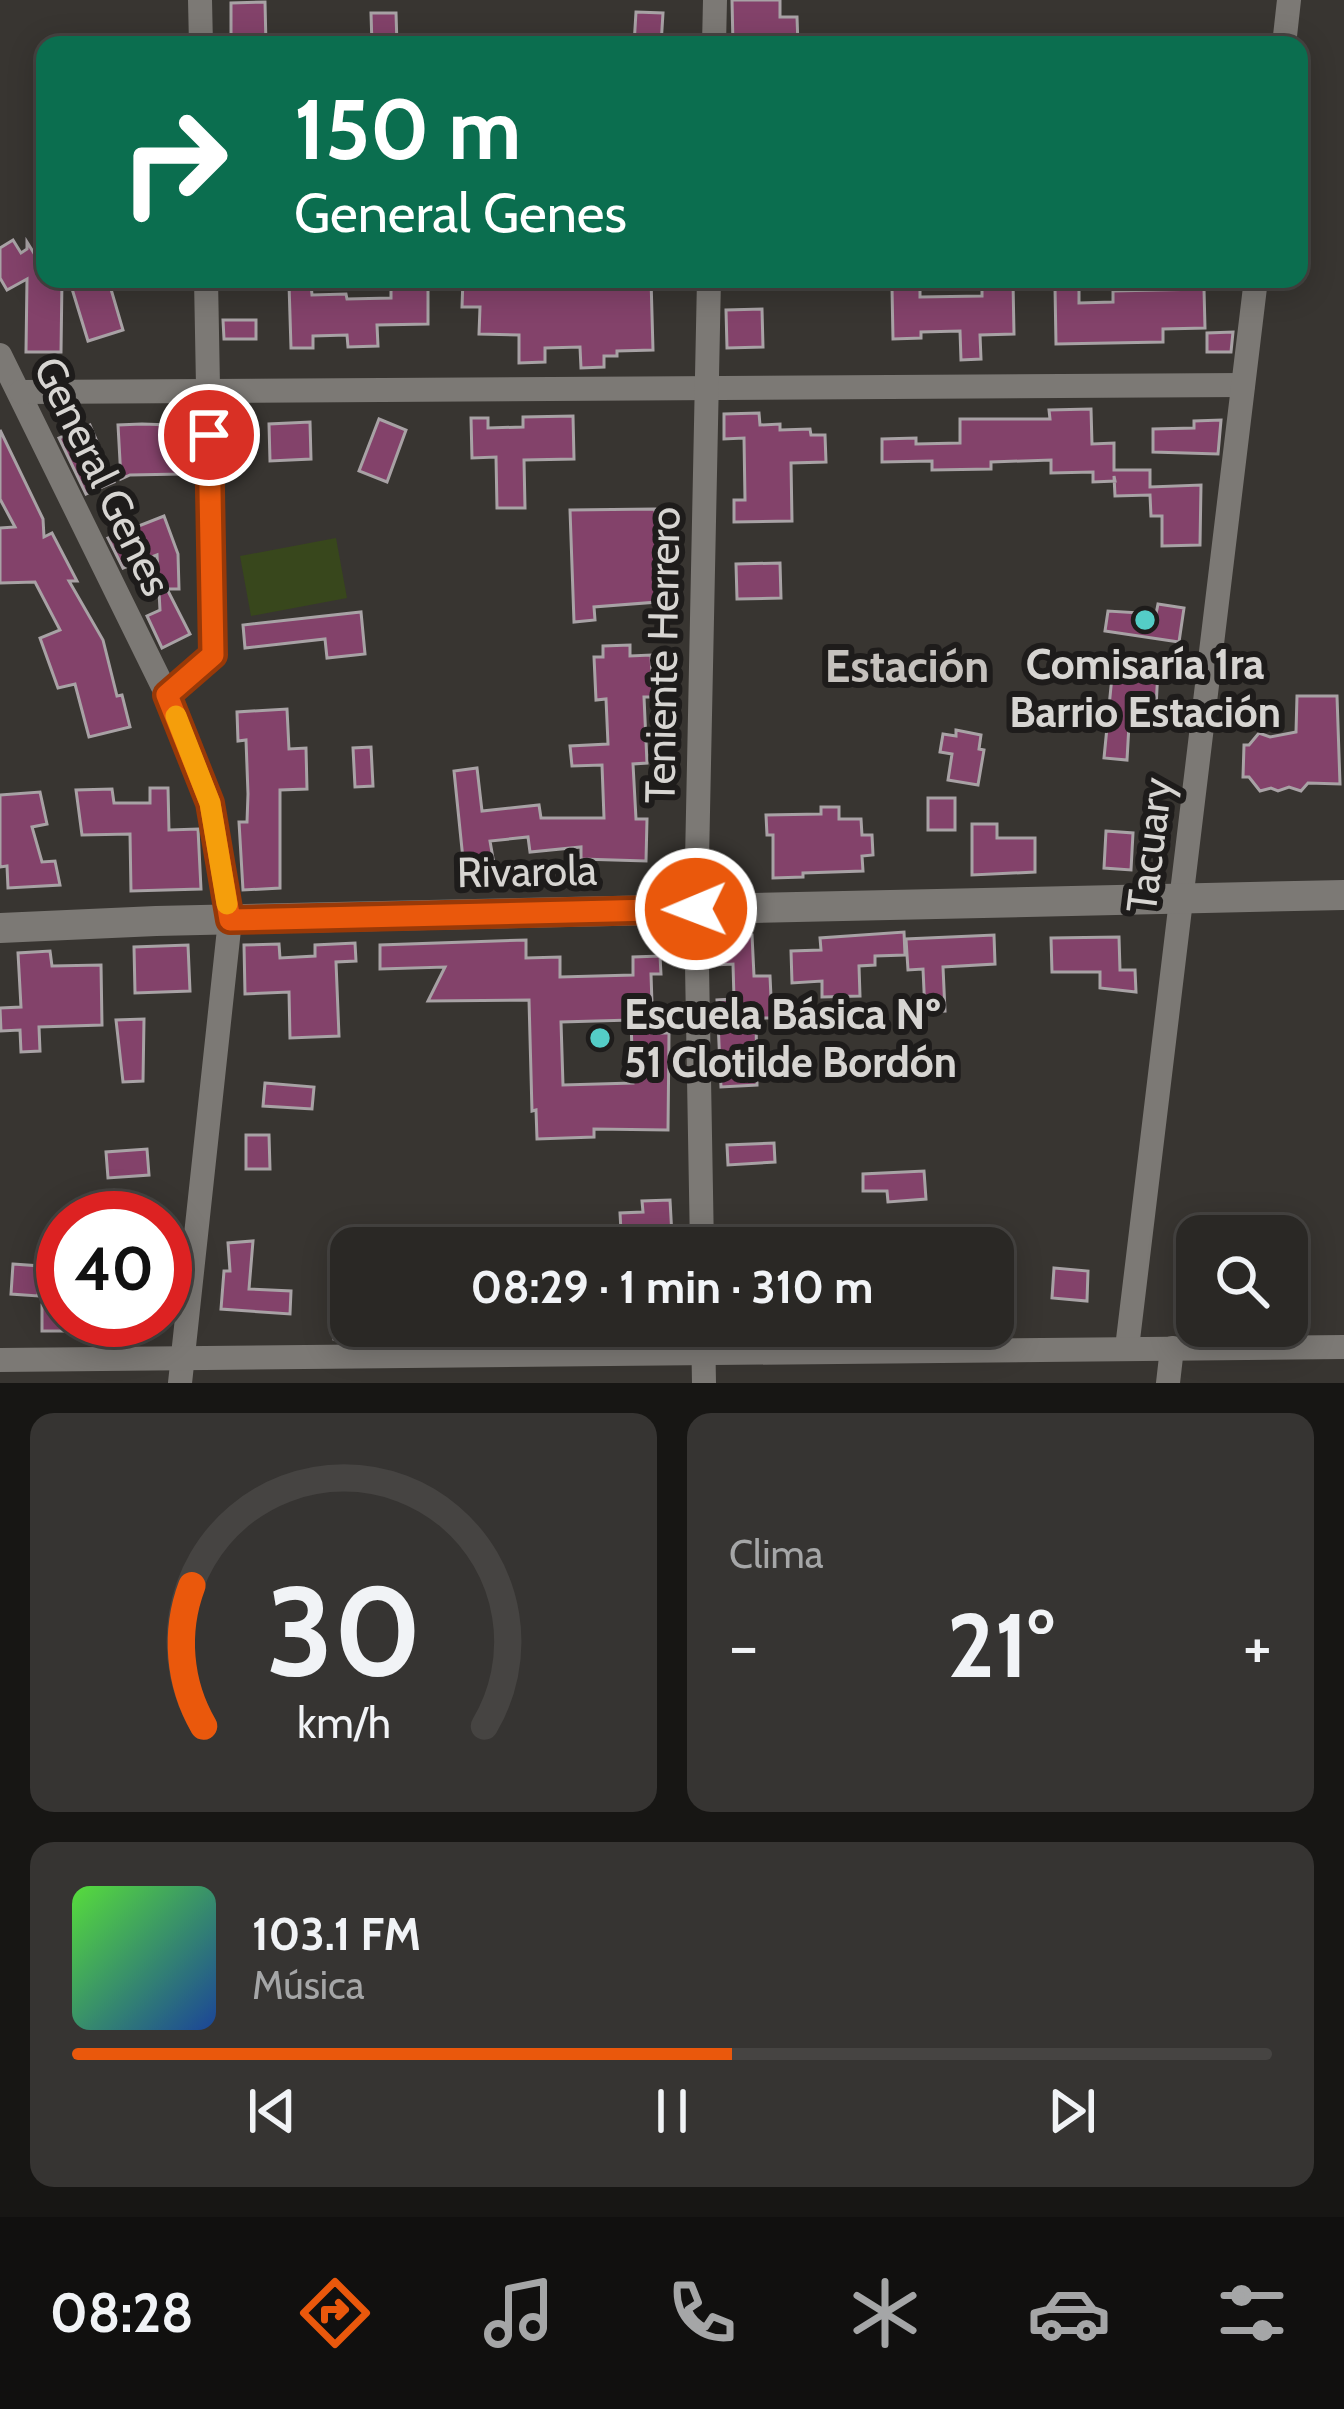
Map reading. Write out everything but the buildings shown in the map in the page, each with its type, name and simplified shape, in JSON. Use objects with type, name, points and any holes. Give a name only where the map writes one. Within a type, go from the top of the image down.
[{"type":"street","points":[[200,0],[201,36]]},
{"type":"street","points":[[714,36],[715,0]]},
{"type":"street","points":[[1285,36],[1289,0]]},
{"type":"street","name":"General Genes","points":[[167,695],[213,655],[206,288]]},
{"type":"street","name":"Teniente Herrero","points":[[701,1227],[696,909],[709,288]]},
{"type":"street","name":"Tacuary","points":[[1127,1348],[1255,288]]},
{"type":"street","name":"General Genes","points":[[0,356],[167,695],[210,803],[230,920],[181,1371]]},
{"type":"street","points":[[21,392],[1243,385]]},
{"type":"street","name":"Rivarola","points":[[0,928],[1344,895]]},
{"type":"street","points":[[703,1347],[704,1383]]},
{"type":"street","points":[[0,1360],[181,1371],[703,1354],[1344,1347]]},
{"type":"street","points":[[1168,1383],[1172,1348]]},
{"type":"green space","points":[[336,538],[347,598],[251,616],[240,556]]},
{"type":"slow traffic","points":[[176,716],[210,803],[227,904]]},
{"type":"place","name":"Comisaría 1ra Barrio Estación","points":[[1145,620]]},
{"type":"place","name":"Escuela Básica Nº 51 Clotilde Bordón","points":[[600,1038]]},
{"type":"district","name":"Estación","points":[[907,666]]},
{"type":"route","points":[[209,435],[213,655],[167,695],[210,803],[230,920],[696,909]]}]
